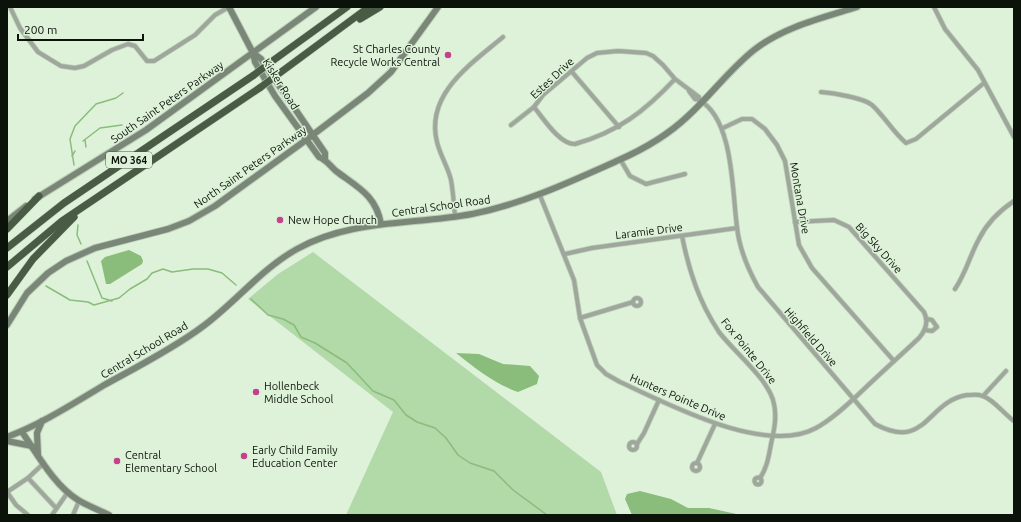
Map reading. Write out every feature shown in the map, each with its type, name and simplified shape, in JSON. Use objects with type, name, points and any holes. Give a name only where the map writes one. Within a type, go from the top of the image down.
[{"type":"highway","name":"MO 364","points":[[7,248],[64,203],[254,75],[347,7]]},
{"type":"highway","name":"MO 364","points":[[7,266],[44,235],[97,197],[261,87],[369,7]]},
{"type":"highway","points":[[332,35],[380,7]]},
{"type":"highway","points":[[7,228],[39,196]]},
{"type":"highway","points":[[7,296],[17,279],[40,250],[97,197]]},
{"type":"main road","name":"Kisker Road","points":[[229,7],[253,53],[255,62],[275,96],[319,157],[365,191],[377,210],[381,224]]},
{"type":"main road","name":"South Saint Peters Parkway","points":[[7,221],[39,196],[136,138],[316,7]]},
{"type":"main road","name":"North Saint Peters Parkway","points":[[7,325],[27,293],[48,273],[66,261],[95,248],[168,229],[198,217],[313,135],[368,93],[391,72],[438,7]]},
{"type":"main road","name":"Central School Road","points":[[7,437],[22,432],[42,421],[202,327],[264,273],[294,251],[315,240],[340,232],[381,224],[455,216],[494,209],[539,193],[620,159],[653,143],[666,134],[689,115],[701,100],[743,60],[774,37],[791,29],[857,7]]},
{"type":"main road","name":"Kisker Road","points":[[253,53],[261,59],[313,135],[325,153],[325,160]]},
{"type":"main road","points":[[38,455],[37,433],[42,421]]},
{"type":"main road","points":[[22,432],[44,463],[68,492],[79,501],[109,515]]},
{"type":"main road","points":[[7,441],[32,446]]},
{"type":"street","points":[[10,7],[20,28],[38,52],[61,66],[75,68],[84,66],[112,50],[128,44],[136,46],[149,62],[196,35],[215,15],[229,7]]},
{"type":"street","points":[[934,7],[945,29],[978,70],[1014,137]]},
{"type":"street","points":[[455,216],[451,180],[437,140],[435,125],[438,110],[448,86],[503,37]]},
{"type":"street","name":"Estes Drive","points":[[676,79],[640,113],[619,127],[580,142],[568,144],[534,107],[543,95],[587,58],[597,53],[638,51],[653,56],[676,79],[701,100]]},
{"type":"street","points":[[572,72],[619,127]]},
{"type":"street","points":[[821,92],[864,101],[872,105],[897,136],[906,143],[916,139],[984,83]]},
{"type":"street","name":"Highfield Drive","points":[[701,100],[723,128],[728,147],[737,228],[749,269],[758,287],[875,424],[885,430],[904,432],[912,431],[922,425],[942,407],[961,396],[983,396]]},
{"type":"street","points":[[511,125],[534,107]]},
{"type":"street","name":"Montana Drive","points":[[723,128],[749,118],[755,120],[765,129],[777,145],[785,161],[799,245],[812,268],[894,361]]},
{"type":"street","points":[[620,159],[630,176],[646,184],[685,174]]},
{"type":"street","name":"Hunters Pointe Drive","points":[[539,193],[574,280],[580,318],[597,365],[606,374],[620,382],[715,424],[738,430],[773,435],[792,435],[811,430],[830,419],[853,399],[919,338],[926,328],[932,331],[936,330],[937,327],[932,320],[927,319]]},
{"type":"street","points":[[955,289],[963,277],[978,239],[989,222],[1014,201]]},
{"type":"street","name":"Big Sky Drive","points":[[795,222],[834,220],[849,227],[924,312],[927,319]]},
{"type":"street","name":"Laramie Drive","points":[[564,254],[592,248],[737,228]]},
{"type":"street","name":"Fox Pointe Drive","points":[[682,236],[689,271],[702,302],[722,336],[764,384],[772,398],[775,414],[773,435],[766,466],[760,478]]},
{"type":"street","points":[[580,318],[633,302]]},
{"type":"street","points":[[926,328],[927,319]]},
{"type":"street","points":[[1006,371],[983,396],[1014,421]]},
{"type":"street","points":[[637,444],[659,400]]},
{"type":"street","points":[[697,463],[715,424]]},
{"type":"street","points":[[28,515],[16,505],[7,492],[28,478],[44,463]]},
{"type":"street","points":[[28,478],[56,508]]},
{"type":"street","points":[[52,515],[68,492]]},
{"type":"street","points":[[73,515],[79,501]]},
{"type":"shaded area","points":[[129,250],[141,256],[143,261],[142,264],[110,284],[106,284],[101,261],[105,257]]},
{"type":"shaded area","points":[[313,252],[601,472],[617,515],[346,515],[393,412],[248,299],[278,274]]},
{"type":"shaded area","points":[[456,353],[479,354],[503,364],[530,366],[539,376],[537,384],[518,392],[510,389],[478,370]]},
{"type":"shaded area","points":[[640,491],[671,499],[688,508],[709,508],[741,515],[632,515],[625,499],[627,494]]},
{"type":"waterway","points":[[74,165],[70,139],[75,126],[96,104],[116,98],[123,93]]},
{"type":"waterway","points":[[83,141],[100,128],[122,125]]},
{"type":"waterway","points":[[85,140],[86,147]]},
{"type":"waterway","points":[[72,156],[75,151]]},
{"type":"waterway","points":[[78,225],[77,235],[81,244]]},
{"type":"waterway","points":[[87,261],[102,298],[112,301]]},
{"type":"waterway","points":[[46,286],[70,300],[88,302],[94,305],[119,298],[130,289],[147,279],[152,273],[163,269],[172,272],[193,269],[208,269],[222,273],[236,285]]},
{"type":"waterway","points":[[251,299],[268,315],[283,319],[294,325],[301,337],[315,343],[347,363],[373,391],[394,400],[406,415],[417,422],[435,428],[446,438],[458,455],[470,463],[494,471],[513,490],[547,515]]},
{"type":"place","name":"St Charles County Recycle Works Central","points":[[448,55]]},
{"type":"place","name":"New Hope Church","points":[[280,220]]},
{"type":"place","name":"Hollenbeck Middle School","points":[[256,392]]},
{"type":"place","name":"Early Child Family Education Center","points":[[244,456]]},
{"type":"place","name":"Central Elementary School","points":[[117,461]]}]
